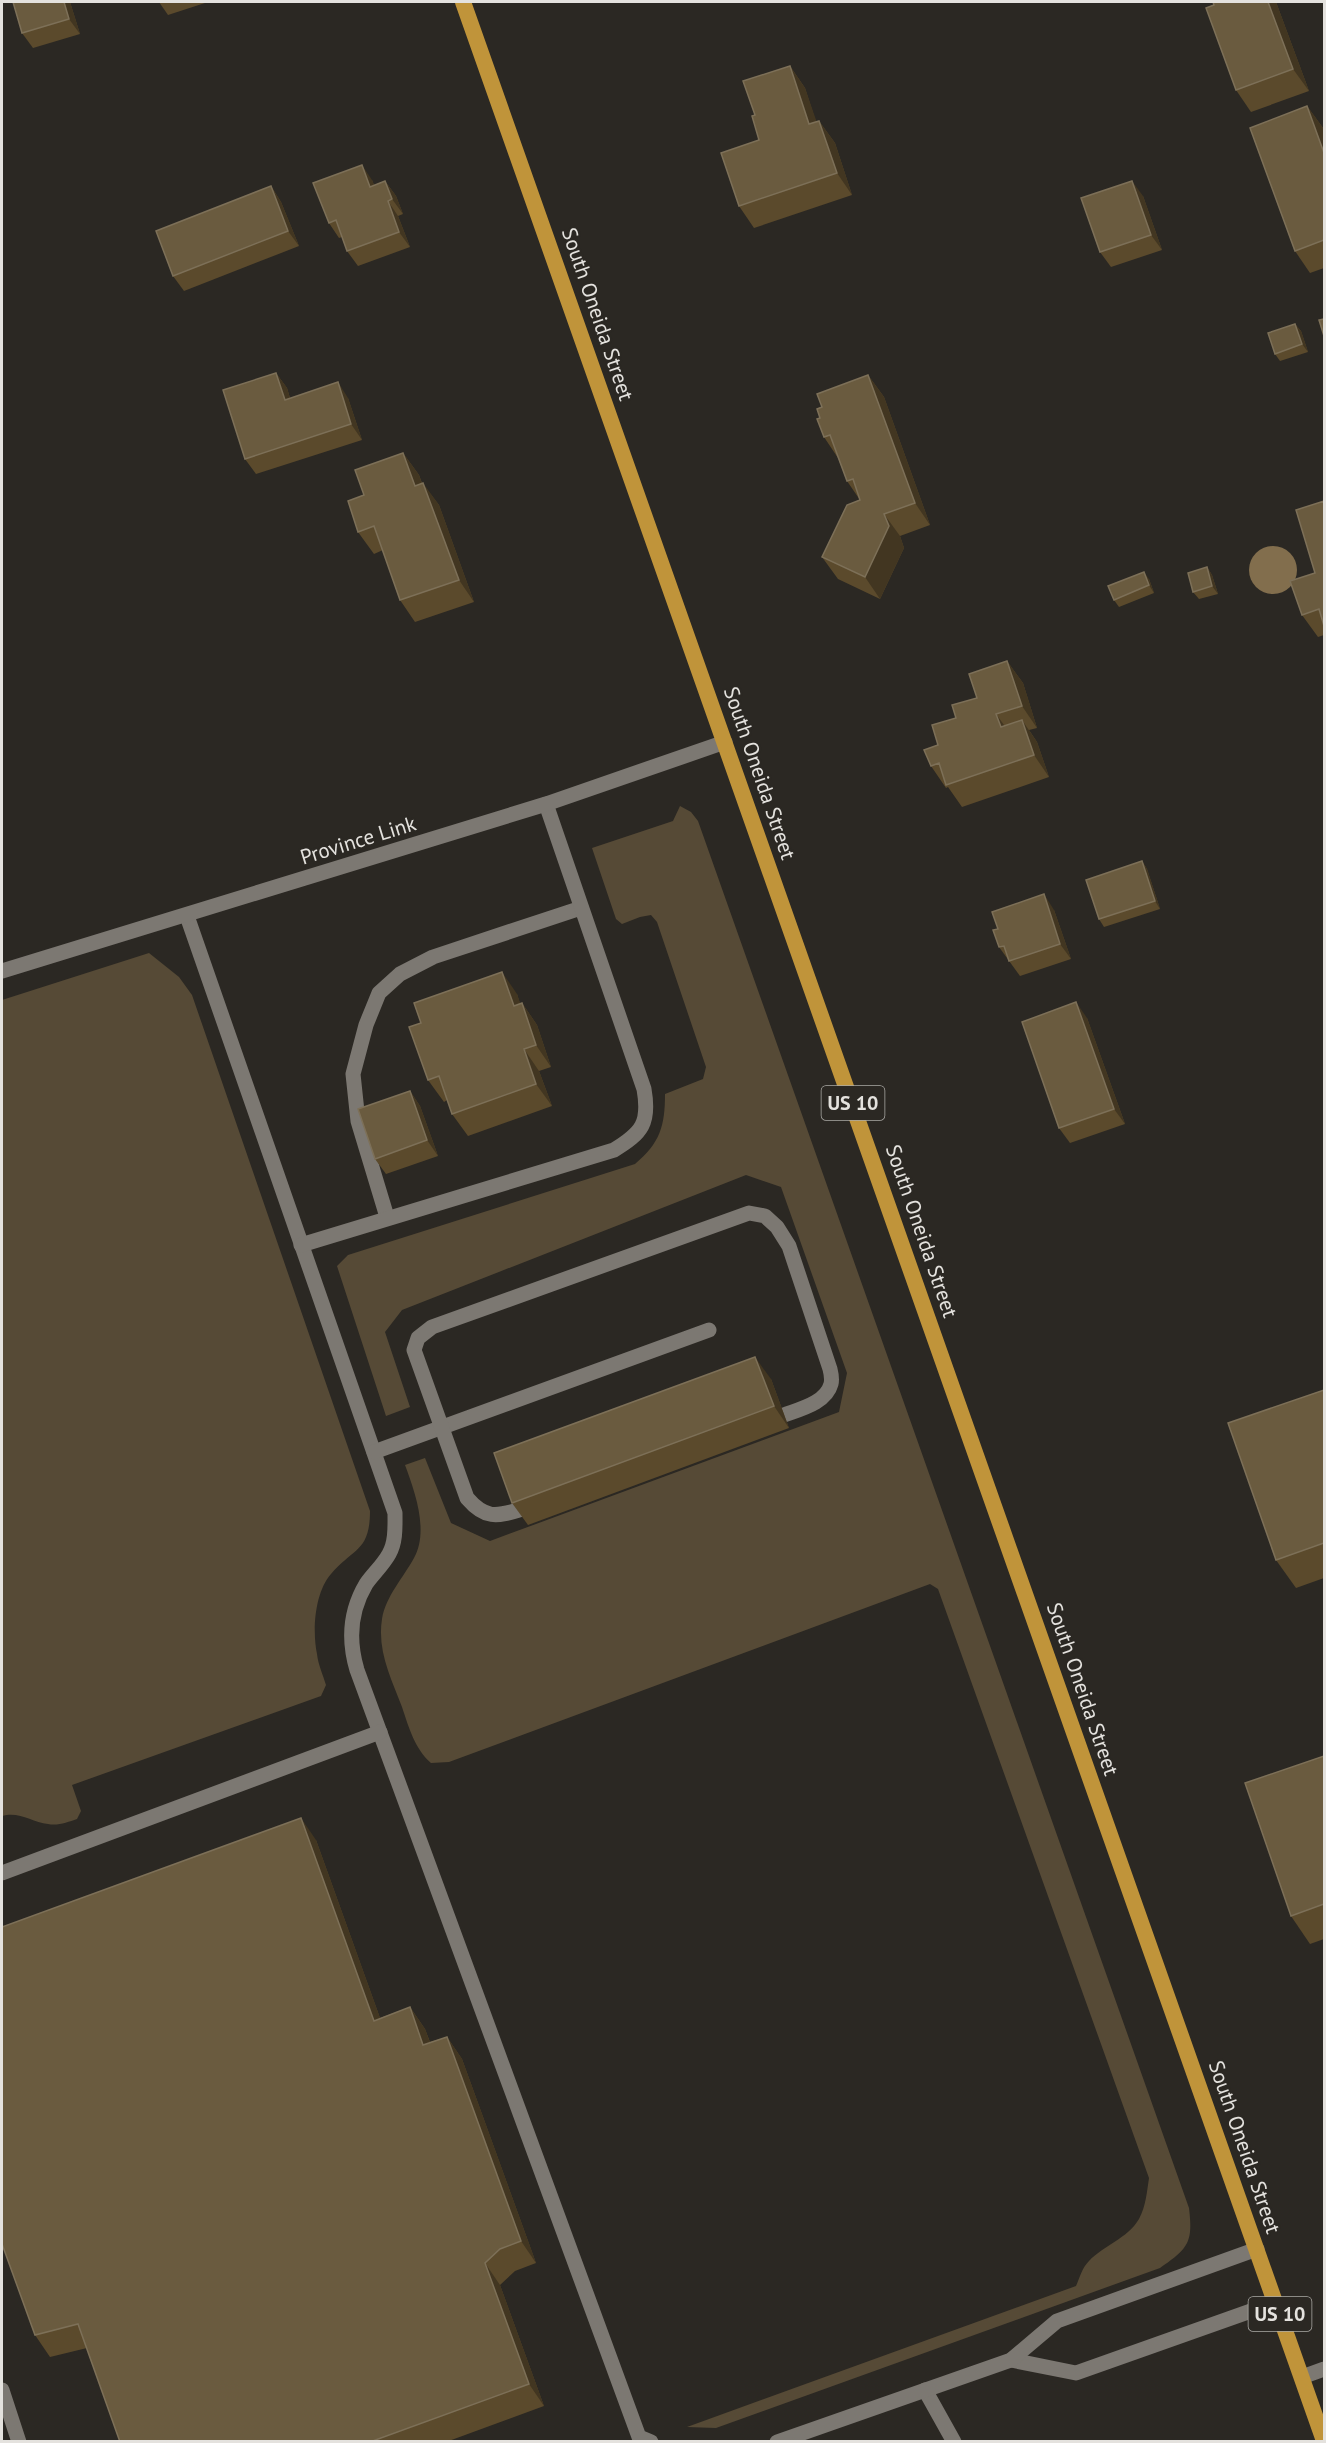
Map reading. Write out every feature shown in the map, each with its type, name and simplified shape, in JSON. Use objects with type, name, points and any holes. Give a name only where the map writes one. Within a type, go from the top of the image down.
[{"type":"highway","name":"South Oneida Street","points":[[463,2],[1324,2441]]},
{"type":"street","name":"Province Link","points":[[2,971],[546,804],[725,742]]},
{"type":"street","points":[[301,1245],[387,1217],[614,1150],[631,1140],[644,1125],[647,1106],[644,1089],[546,804]]},
{"type":"street","points":[[387,1217],[358,1122],[353,1074],[366,1025],[379,993],[400,974],[433,957],[581,908]]},
{"type":"street","points":[[187,916],[395,1513],[395,1534],[390,1553],[366,1584],[355,1608],[351,1651],[639,2440]]},
{"type":"street","points":[[522,1509],[504,1515],[490,1515],[478,1510],[467,1498],[414,1350],[418,1338],[432,1328],[749,1214],[765,1216],[777,1227],[789,1246],[830,1369],[831,1384],[824,1395],[808,1407],[784,1415]]},
{"type":"street","points":[[374,1452],[709,1330]]},
{"type":"street","points":[[2,1873],[380,1732]]},
{"type":"street","points":[[777,2442],[1011,2360],[1058,2321],[1257,2249]]},
{"type":"street","points":[[1011,2360],[1076,2373],[1275,2302]]},
{"type":"street","points":[[1302,2378],[1324,2369]]},
{"type":"street","points":[[2,2390],[20,2442]]},
{"type":"street","points":[[925,2390],[954,2442]]},
{"type":"shaded area","points":[[1273,546],[1290,553],[1297,570],[1290,587],[1273,594],[1256,587],[1249,570],[1256,553]]},
{"type":"shaded area","points":[[680,806],[691,812],[698,821],[1189,2208],[1190,2220],[1187,2243],[1177,2255],[1160,2268],[716,2428],[687,2427],[1076,2286],[1089,2261],[1128,2232],[1139,2219],[1145,2204],[1149,2178],[938,1589],[930,1584],[449,1762],[431,1763],[425,1757],[410,1730],[390,1675],[381,1642],[382,1619],[391,1595],[414,1558],[420,1536],[419,1512],[405,1465],[425,1458],[451,1523],[490,1541],[839,1412],[847,1373],[781,1187],[746,1175],[402,1310],[385,1332],[410,1407],[386,1416],[337,1266],[348,1255],[635,1164],[650,1149],[659,1133],[664,1115],[665,1094],[703,1079],[706,1067],[657,922],[651,915],[622,924],[616,919],[592,848],[673,821]]},
{"type":"shaded area","points":[[149,953],[179,977],[192,995],[370,1511],[369,1524],[363,1542],[331,1574],[318,1601],[315,1623],[316,1644],[318,1662],[326,1685],[321,1696],[72,1785],[81,1811],[77,1819],[63,1823],[42,1823],[20,1816],[2,1816],[2,1000]]},
{"type":"building","points":[[13,2],[64,2],[69,19],[22,33]]},
{"type":"building","points":[[1213,2],[1268,2],[1293,69],[1236,90],[1206,8],[1214,5]]},
{"type":"building","points":[[790,66],[809,124],[819,121],[837,173],[739,206],[721,153],[759,140],[752,116],[755,115],[743,81]]},
{"type":"building","points":[[1307,106],[1324,153],[1324,240],[1295,251],[1250,128]]},
{"type":"building","points":[[362,165],[370,187],[385,181],[392,199],[388,201],[399,232],[347,251],[336,220],[329,223],[313,183]]},
{"type":"building","points":[[1132,181],[1151,235],[1100,252],[1081,198]]},
{"type":"building","points":[[271,186],[288,231],[173,276],[156,231]]},
{"type":"building","points":[[1324,319],[1324,336],[1319,320]]},
{"type":"building","points":[[1295,324],[1302,344],[1275,354],[1268,333]]},
{"type":"building","points":[[276,373],[285,400],[338,382],[351,424],[245,459],[223,390]]},
{"type":"building","points":[[868,375],[915,503],[884,514],[889,526],[865,577],[822,557],[847,505],[860,500],[853,479],[847,481],[830,435],[824,437],[817,419],[820,418],[817,409],[822,407],[817,394]]},
{"type":"building","points":[[403,453],[415,486],[423,483],[459,580],[400,600],[374,526],[358,532],[348,501],[364,495],[355,470]]},
{"type":"building","points":[[1324,501],[1324,626],[1319,609],[1302,615],[1290,581],[1315,573],[1296,510]]},
{"type":"building","points":[[1207,567],[1212,586],[1193,592],[1188,573]]},
{"type":"building","points":[[1144,572],[1149,585],[1114,600],[1108,586]]},
{"type":"building","points":[[1007,661],[1022,706],[996,714],[1001,727],[1022,720],[1034,755],[946,785],[939,763],[931,766],[924,750],[938,745],[932,725],[956,718],[952,705],[977,698],[969,674]]},
{"type":"building","points":[[1142,861],[1155,901],[1099,919],[1086,880]]},
{"type":"building","points":[[1044,894],[1060,944],[1009,961],[1004,946],[999,947],[993,930],[998,929],[992,912]]},
{"type":"building","points":[[502,972],[514,1006],[522,1003],[536,1045],[524,1049],[536,1084],[452,1114],[439,1076],[428,1080],[409,1027],[421,1023],[414,1003]]},
{"type":"building","points":[[1076,1002],[1114,1109],[1059,1128],[1022,1022]]},
{"type":"building","points":[[410,1091],[427,1140],[375,1159],[358,1109]]},
{"type":"building","points":[[755,1357],[774,1406],[512,1503],[494,1453]]},
{"type":"building","points":[[1324,1390],[1324,1543],[1276,1560],[1228,1423]]},
{"type":"building","points":[[1324,1756],[1324,1904],[1291,1916],[1245,1783]]},
{"type":"building","points":[[301,1818],[374,2021],[410,2007],[423,2045],[447,2037],[521,2241],[500,2249],[485,2263],[529,2384],[370,2442],[120,2442],[78,2324],[35,2335],[2,2244],[2,1927]]}]
